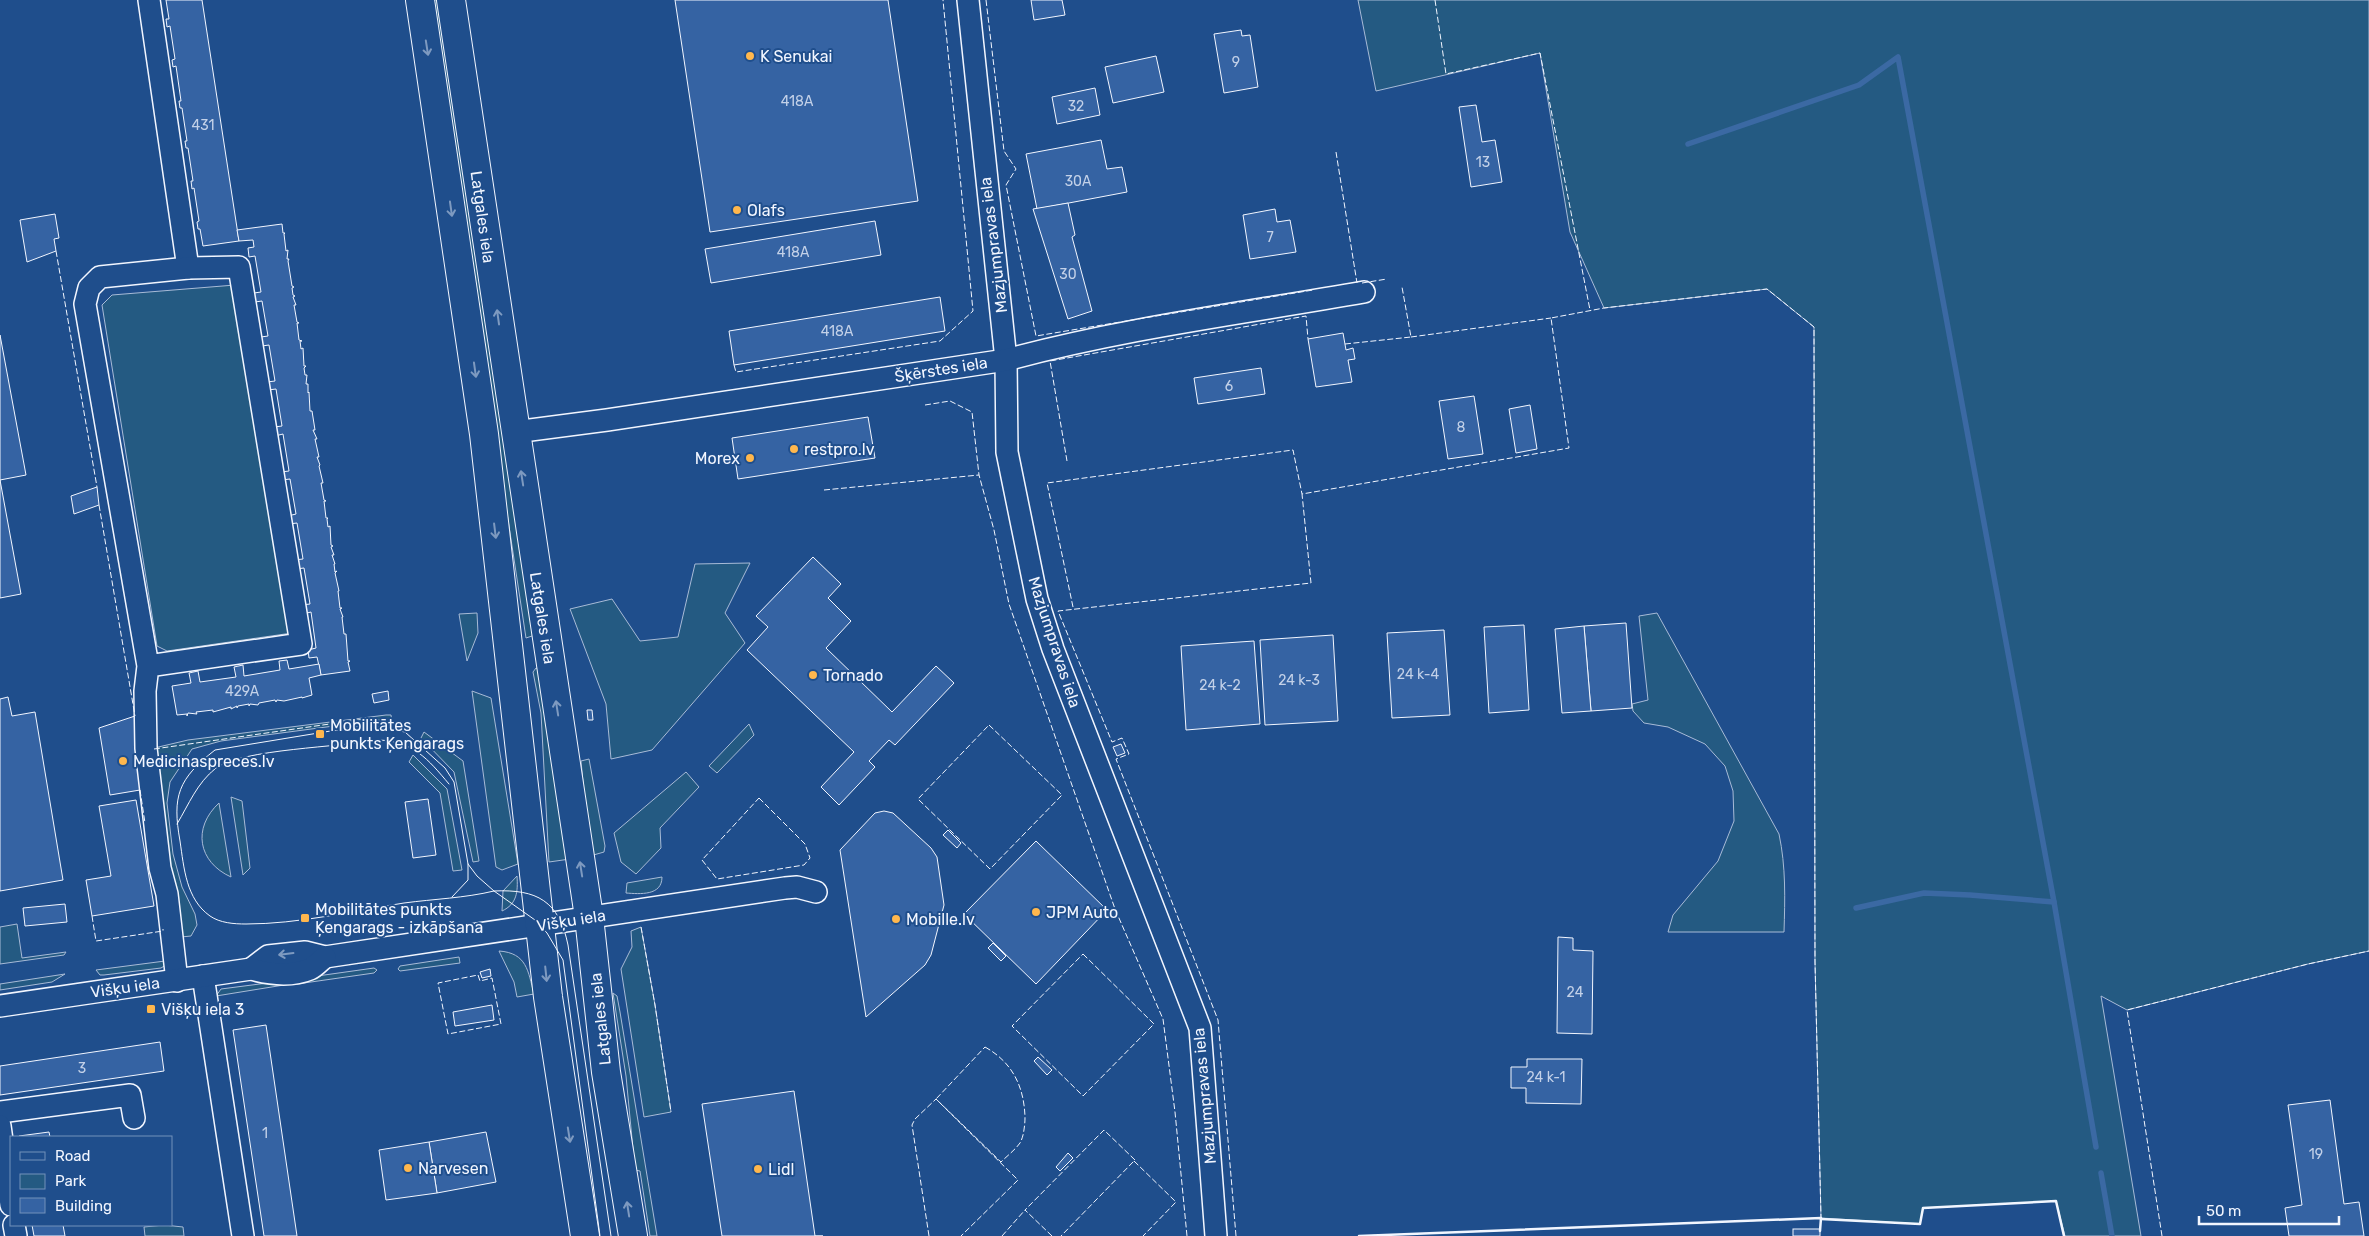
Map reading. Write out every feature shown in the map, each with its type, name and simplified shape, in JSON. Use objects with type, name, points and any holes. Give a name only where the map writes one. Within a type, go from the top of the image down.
[{"type":"highway","name":"Latgales iela","points":[[420,0],[484,434],[548,997],[585,1236]]},
{"type":"highway","name":"Latgales iela","points":[[451,0],[589,917],[606,1072],[633,1236]]},
{"type":"street","points":[[149,0],[188,268]]},
{"type":"street","name":"Mazjumpravas iela","points":[[968,0],[1006,360],[1007,452],[1036,599],[1053,649],[1200,1028],[1216,1236]]},
{"type":"street","points":[[148,666],[301,644],[239,267],[188,268],[100,277],[89,288],[86,304],[148,666],[146,748],[160,868],[168,903],[177,980]]},
{"type":"street","name":"Šķērstes iela","points":[[515,432],[1006,360],[1058,346],[1122,333],[1364,292]]},
{"type":"street","name":"Višķu iela","points":[[0,1006],[251,969],[272,975],[288,973],[310,969],[325,957],[785,888],[797,887],[816,892]]},
{"type":"street","points":[[203,976],[243,1236]]},
{"type":"street","points":[[0,1112],[130,1095],[134,1118]]},
{"type":"street","points":[[0,1126],[10,1198]]},
{"type":"green space","points":[[429,0],[439,0],[535,635],[526,638]]},
{"type":"green space","points":[[1358,0],[2369,0],[2369,951],[2308,964],[2127,1010],[2101,996],[2141,1236],[2065,1236],[2056,1201],[1923,1208],[1920,1224],[1821,1218],[1815,962],[1814,327],[1767,289],[1604,308],[1570,232],[1540,53],[1376,91]]},
{"type":"green space","points":[[235,285],[292,633],[167,651],[157,646],[102,305],[112,295]]},
{"type":"green space","points":[[750,563],[725,613],[745,643],[652,750],[611,759],[606,704],[570,609],[612,599],[640,641],[678,637],[695,564]]},
{"type":"green space","points":[[477,613],[478,633],[467,661],[459,614]]},
{"type":"green space","points":[[1657,613],[1779,834],[1784,871],[1784,932],[1668,932],[1673,915],[1718,861],[1734,821],[1733,791],[1725,766],[1705,744],[1668,727],[1644,723],[1633,711],[1632,704],[1648,700],[1639,616]]},
{"type":"green space","points":[[536,668],[540,670],[570,859],[549,862],[541,713],[533,672]]},
{"type":"green space","points":[[472,691],[491,698],[518,864],[502,870],[496,867]]},
{"type":"green space","points":[[391,715],[392,723],[379,720],[221,741],[192,749],[170,782],[167,803],[173,854],[182,887],[195,914],[197,925],[191,936],[181,937],[150,749],[188,740]]},
{"type":"green space","points":[[749,724],[754,735],[717,773],[709,766]]},
{"type":"green space","points":[[424,732],[463,761],[479,861],[473,862],[454,772],[421,738]]},
{"type":"green space","points":[[413,755],[447,789],[462,870],[453,871],[440,793],[409,762]]},
{"type":"green space","points":[[589,759],[605,846],[604,852],[590,856],[581,761]]},
{"type":"green space","points":[[686,772],[699,787],[660,828],[661,848],[636,874],[621,862],[614,833]]},
{"type":"green space","points":[[231,797],[242,801],[250,868],[243,875]]},
{"type":"green space","points":[[219,803],[231,877],[211,863],[202,844],[202,833],[205,823],[210,813]]},
{"type":"green space","points":[[517,876],[516,897],[511,905],[502,911],[503,891]]},
{"type":"green space","points":[[662,877],[661,883],[654,891],[626,893],[627,883]]},
{"type":"green space","points":[[17,924],[22,958],[66,952],[64,955],[0,964],[0,927]]},
{"type":"green space","points":[[641,927],[671,1112],[644,1117],[621,969],[632,947],[631,931]]},
{"type":"green space","points":[[499,951],[508,952],[521,959],[528,971],[534,994],[517,997],[514,982]]},
{"type":"green space","points":[[459,957],[460,963],[400,971],[398,969],[400,966]]},
{"type":"green space","points":[[165,961],[166,965],[161,968],[104,975],[100,975],[96,970]]},
{"type":"green space","points":[[374,968],[377,970],[374,973],[297,984],[296,979]]},
{"type":"green space","points":[[65,974],[52,982],[0,990],[0,984]]},
{"type":"green space","points":[[283,981],[284,985],[216,996],[221,989]]},
{"type":"green space","points":[[613,993],[617,996],[620,1012],[657,1236],[650,1236],[640,1171],[635,1170],[626,1076]]},
{"type":"green space","points":[[144,1227],[183,1227],[184,1236],[145,1236]]},
{"type":"building","points":[[166,0],[202,0],[239,241],[203,246],[200,229],[198,229],[197,222],[199,221],[194,188],[192,189],[191,181],[193,181],[188,148],[186,148],[185,141],[187,141],[182,108],[180,108],[179,101],[181,101],[176,66],[173,67],[172,60],[175,59],[170,26],[167,27],[166,19],[169,19]]},
{"type":"building","points":[[675,0],[888,0],[918,201],[710,232]]},
{"type":"building","points":[[1031,0],[1062,0],[1065,15],[1034,20]]},
{"type":"building","points":[[1241,30],[1242,36],[1250,35],[1258,87],[1224,93],[1214,34]]},
{"type":"building","points":[[1156,56],[1164,92],[1113,103],[1105,67]]},
{"type":"building","points":[[1095,88],[1100,115],[1057,124],[1052,97]]},
{"type":"building","points":[[1476,105],[1482,142],[1495,140],[1502,182],[1471,187],[1459,107]]},
{"type":"building","points":[[1101,140],[1107,169],[1122,167],[1127,192],[1037,209],[1026,154]]},
{"type":"building","points":[[1068,203],[1075,235],[1072,237],[1092,311],[1068,319],[1033,209]]},
{"type":"building","points":[[1275,209],[1277,222],[1290,220],[1296,252],[1250,259],[1243,215]]},
{"type":"building","points":[[55,214],[59,238],[54,239],[56,251],[27,262],[20,220]]},
{"type":"building","points":[[875,221],[881,255],[711,283],[705,249]]},
{"type":"building","points":[[282,224],[283,233],[285,233],[286,251],[288,250],[287,259],[289,259],[292,286],[294,287],[292,288],[293,295],[295,296],[293,297],[296,305],[294,305],[297,322],[299,323],[297,323],[299,340],[302,341],[300,341],[301,349],[303,348],[304,366],[306,366],[304,368],[305,375],[307,375],[306,384],[308,384],[310,411],[312,411],[315,430],[313,430],[317,439],[315,439],[319,457],[317,457],[323,483],[321,483],[324,500],[326,501],[324,501],[326,518],[328,518],[328,527],[330,526],[331,545],[333,546],[331,547],[334,555],[332,555],[335,572],[337,571],[335,573],[340,608],[342,608],[340,609],[343,617],[344,634],[346,634],[348,661],[350,661],[348,662],[350,671],[321,675],[317,657],[309,658],[308,650],[316,648],[311,612],[303,614],[301,605],[310,604],[304,568],[296,569],[294,560],[303,559],[297,523],[289,524],[288,516],[296,514],[290,479],[282,480],[281,472],[289,471],[283,434],[275,436],[274,427],[282,426],[276,389],[268,390],[267,382],[275,381],[269,345],[262,346],[261,337],[268,336],[262,301],[255,302],[254,293],[261,292],[255,256],[249,257],[248,248],[254,247],[253,240],[239,241],[237,230]]},
{"type":"building","points":[[940,297],[945,331],[734,365],[729,331]]},
{"type":"building","points":[[1343,333],[1346,350],[1353,348],[1355,359],[1348,360],[1352,382],[1316,387],[1308,339]]},
{"type":"building","points":[[0,335],[26,475],[0,480]]},
{"type":"building","points":[[1261,368],[1265,394],[1198,404],[1194,378]]},
{"type":"building","points":[[1474,396],[1483,454],[1448,459],[1439,401]]},
{"type":"building","points":[[1530,405],[1537,449],[1516,453],[1509,409]]},
{"type":"building","points":[[868,417],[875,458],[738,479],[732,438]]},
{"type":"building","points":[[0,480],[21,594],[0,598]]},
{"type":"building","points":[[97,487],[99,505],[74,514],[71,496]]},
{"type":"building","name":"Tornado","points":[[813,557],[841,584],[828,598],[851,621],[826,648],[892,712],[936,666],[954,683],[895,745],[889,740],[869,761],[875,767],[839,805],[821,787],[854,752],[747,650],[768,627],[756,616]]},
{"type":"building","points":[[1626,623],[1632,708],[1591,711],[1584,626]]},
{"type":"building","points":[[1524,625],[1529,710],[1489,713],[1484,627]]},
{"type":"building","points":[[1584,626],[1591,711],[1562,713],[1555,629]]},
{"type":"building","points":[[1444,630],[1450,715],[1392,718],[1387,633]]},
{"type":"building","points":[[1333,635],[1338,721],[1265,725],[1260,640]]},
{"type":"building","points":[[1254,641],[1260,724],[1186,730],[1181,646]]},
{"type":"building","points":[[287,660],[289,669],[319,664],[321,675],[309,678],[312,695],[284,701],[277,700],[276,702],[275,700],[259,703],[258,705],[250,704],[249,706],[249,704],[238,706],[237,708],[237,706],[231,709],[231,707],[213,712],[213,710],[196,712],[197,714],[188,713],[187,716],[187,714],[177,715],[172,686],[191,683],[189,673],[198,671],[200,682],[236,677],[234,667],[243,665],[244,676],[280,670],[279,661]]},
{"type":"building","points":[[388,691],[389,700],[374,703],[372,694]]},
{"type":"building","points":[[8,697],[12,716],[35,712],[63,880],[0,891],[0,699]]},
{"type":"building","points":[[587,710],[592,710],[593,720],[588,720]]},
{"type":"building","points":[[135,716],[146,789],[110,795],[99,728]]},
{"type":"building","points":[[1121,744],[1125,753],[1117,756],[1113,747]]},
{"type":"building","points":[[428,799],[436,855],[413,858],[405,802]]},
{"type":"building","points":[[136,800],[154,906],[92,916],[86,880],[111,876],[99,806]]},
{"type":"building","name":"Mobille.lv","points":[[884,811],[893,813],[931,848],[937,857],[944,905],[931,955],[925,965],[866,1017],[840,850],[875,813]]},
{"type":"building","points":[[948,830],[961,843],[957,848],[943,835]]},
{"type":"building","name":"JPM Auto","points":[[1036,841],[1107,910],[1036,984],[964,914]]},
{"type":"building","points":[[65,904],[67,922],[25,926],[23,908]]},
{"type":"building","points":[[1558,937],[1573,938],[1573,950],[1593,951],[1592,1034],[1557,1033]]},
{"type":"building","points":[[993,943],[1006,956],[1001,961],[988,948]]},
{"type":"building","points":[[490,969],[491,976],[482,978],[480,972]]},
{"type":"building","points":[[492,1005],[494,1020],[455,1026],[453,1012]]},
{"type":"building","points":[[266,1025],[297,1236],[264,1236],[233,1030]]},
{"type":"building","points":[[160,1042],[164,1071],[0,1095],[0,1066]]},
{"type":"building","points":[[1038,1057],[1052,1070],[1047,1075],[1034,1061]]},
{"type":"building","points":[[1527,1059],[1582,1059],[1581,1104],[1526,1103],[1526,1088],[1511,1088],[1511,1067],[1527,1067]]},
{"type":"building","name":"Lidl","points":[[794,1091],[815,1236],[722,1236],[702,1104]]},
{"type":"building","points":[[2330,1100],[2344,1204],[2359,1202],[2364,1236],[2289,1236],[2285,1208],[2302,1205],[2288,1105]]},
{"type":"building","points":[[49,1132],[50,1136],[19,1136]]},
{"type":"building","points":[[486,1132],[496,1182],[437,1193],[429,1142]]},
{"type":"building","points":[[429,1142],[437,1193],[386,1200],[379,1150]]},
{"type":"building","points":[[1068,1153],[1073,1158],[1060,1171],[1056,1167]]},
{"type":"building","points":[[32,1226],[63,1226],[65,1236],[34,1236]]},
{"type":"building","points":[[1793,1229],[1820,1229],[1820,1236],[1793,1236]]},
{"type":"waterway","points":[[1688,144],[1859,85],[1898,57],[2054,902],[2096,1147]]},
{"type":"waterway","points":[[1856,908],[1924,893],[2054,902]]},
{"type":"waterway","points":[[2101,1173],[2112,1236]]},
{"type":"tram line","points":[[600,1236],[563,960],[547,933],[535,920],[494,891],[477,876],[468,864],[454,782],[445,768],[405,732],[367,725],[215,750],[193,770],[186,780],[178,800],[177,812],[183,862],[191,892],[202,909],[214,918],[223,922],[237,924],[286,922],[494,891],[522,892],[544,901],[552,908],[559,918],[568,945],[611,1236]]},
{"type":"tram line","points":[[177,824],[198,787],[216,768],[229,762],[269,753],[378,740],[390,741],[419,753],[427,759],[449,784]]},
{"type":"tram line","points":[[452,897],[468,880],[468,864]]},
{"type":"fence","points":[[734,365],[736,372],[940,341],[973,311],[943,0]]},
{"type":"fence","points":[[986,0],[1004,151],[1016,169],[1006,185],[1036,336],[1313,290]]},
{"type":"fence","points":[[1435,0],[1446,74],[1540,53],[1590,310]]},
{"type":"fence","points":[[1336,152],[1357,283]]},
{"type":"fence","points":[[56,251],[97,487]]},
{"type":"fence","points":[[1362,283],[1387,279]]},
{"type":"fence","points":[[1345,344],[1411,337],[1402,287]]},
{"type":"fence","points":[[1236,1236],[1218,1020],[1116,759],[1129,754],[1122,738],[1112,742],[1058,611],[1311,583],[1302,494],[1569,448],[1551,318],[1604,308],[1767,289],[1814,327],[1815,962],[1821,1218],[1359,1236]]},
{"type":"fence","points":[[1067,461],[1050,361],[1306,316],[1308,339]]},
{"type":"fence","points":[[1411,337],[1551,318]]},
{"type":"fence","points":[[925,405],[950,401],[972,412],[979,475],[994,530],[1009,604],[1115,909],[1163,1019],[1175,1112],[1187,1236]]},
{"type":"fence","points":[[1073,607],[1047,483],[1293,450],[1302,494]]},
{"type":"fence","points":[[824,490],[979,475]]},
{"type":"fence","points":[[99,505],[135,716]]},
{"type":"fence","points":[[154,749],[372,718]]},
{"type":"fence","points":[[989,725],[1062,795],[990,869],[918,799],[989,725]]},
{"type":"fence","points":[[140,790],[145,823]]},
{"type":"fence","points":[[759,798],[805,844],[810,858],[804,865],[717,879],[702,860],[759,798]]},
{"type":"fence","points":[[92,916],[96,941],[163,931],[163,929]]},
{"type":"fence","points":[[641,927],[671,1112]]},
{"type":"fence","points":[[2162,1236],[2127,1010],[2308,964],[2369,951]]},
{"type":"fence","points":[[1083,954],[1154,1024],[1083,1096],[1012,1026],[1083,954]]},
{"type":"fence","points":[[478,975],[480,981],[492,978],[501,1024],[448,1034],[438,983],[478,975]]},
{"type":"fence","points":[[985,1047],[1002,1060],[1015,1076],[1024,1106],[1025,1123],[1020,1143],[1001,1162],[936,1099],[985,1047]]},
{"type":"fence","points":[[929,1236],[912,1125],[915,1119],[936,1099],[1018,1180],[961,1236]]},
{"type":"fence","points":[[1052,1236],[1025,1210],[1104,1130],[1135,1160],[1061,1236]]},
{"type":"fence","points":[[1134,1161],[1176,1202],[1143,1236]]},
{"type":"fence","points":[[1002,1236],[1025,1210]]},
{"type":"wall","points":[[1821,1219],[1920,1224],[1923,1208],[2056,1201],[2064,1236]]},
{"type":"wall","points":[[1359,1236],[1821,1218],[1820,1231]]},
{"type":"place","name":"K Senukai","points":[[750,56]]},
{"type":"place","name":"Olafs","points":[[737,210]]},
{"type":"place","name":"restpro.lv","points":[[794,449]]},
{"type":"place","name":"Morex","points":[[750,458]]},
{"type":"place","name":"Tornado","points":[[813,675]]},
{"type":"place","name":"Mobilitātes punkts Ķengarags","points":[[320,734]]},
{"type":"place","name":"Medicinaspreces.lv","points":[[123,761]]},
{"type":"place","name":"JPM Auto","points":[[1036,912]]},
{"type":"place","name":"Mobilitātes punkts Ķengarags - izkāpšana","points":[[305,918]]},
{"type":"place","name":"Mobille.lv","points":[[896,919]]},
{"type":"place","name":"Višķu iela 3","points":[[151,1009]]},
{"type":"place","name":"Narvesen","points":[[408,1168]]},
{"type":"place","name":"Lidl","points":[[758,1169]]}]
